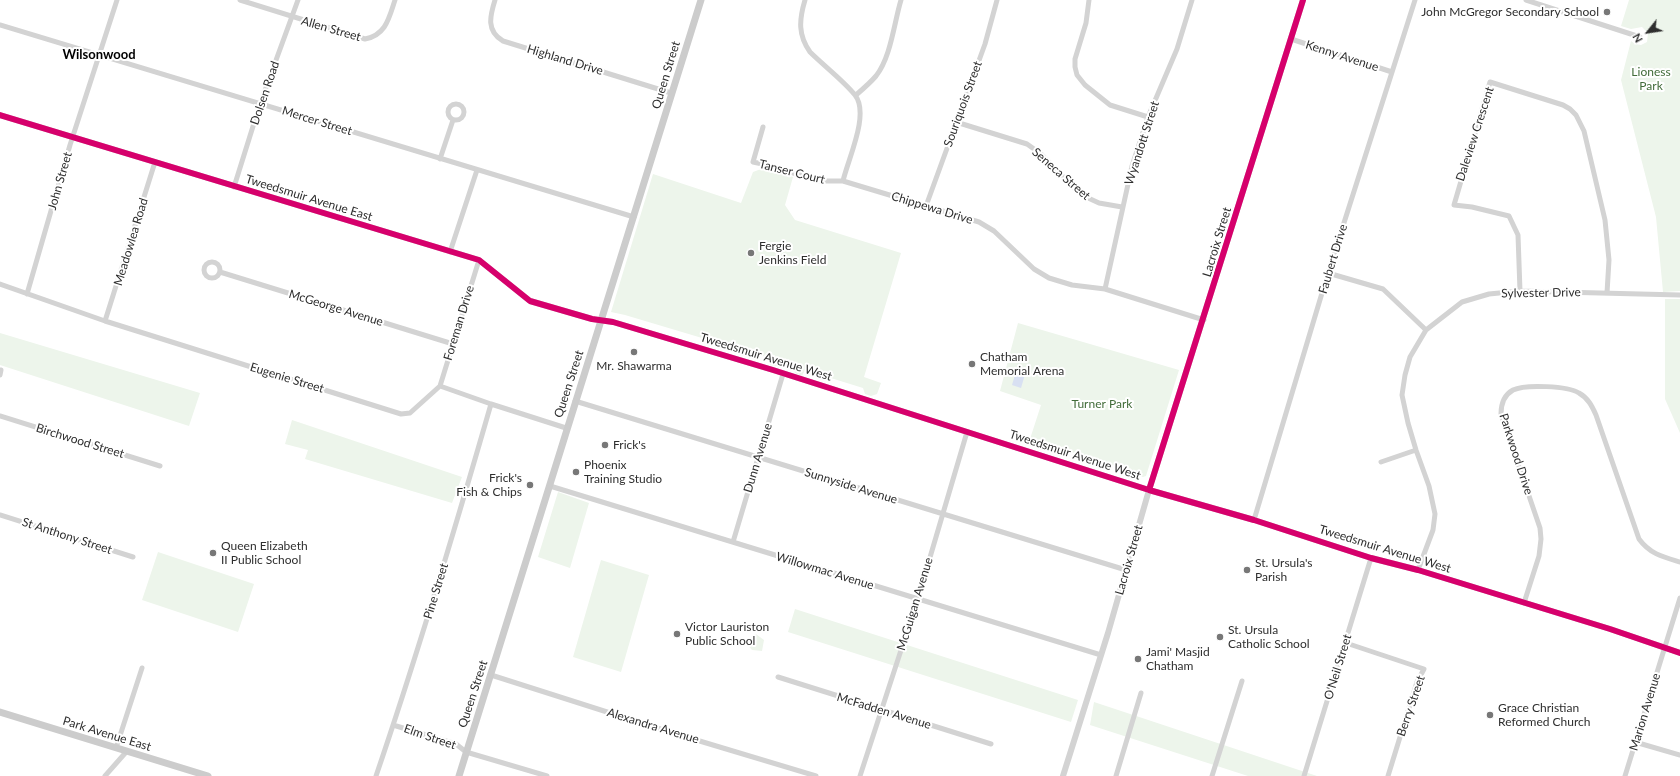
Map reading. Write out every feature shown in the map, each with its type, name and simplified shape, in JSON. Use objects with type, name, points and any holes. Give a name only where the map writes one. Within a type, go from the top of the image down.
[{"type":"main road","name":"Queen Street","points":[[459,776],[550,486],[566,428],[634,217],[701,0]]},
{"type":"main road","name":"Park Avenue East","points":[[0,712],[208,776]]},
{"type":"street","name":"John Street","points":[[27,294],[99,54],[117,0]]},
{"type":"street","name":"Allen Street","points":[[240,0],[366,39],[378,35],[384,30],[388,23],[395,0]]},
{"type":"street","name":"Dolsen Road","points":[[234,187],[260,104],[298,0]]},
{"type":"street","name":"Highland Drive","points":[[495,0],[490,25],[494,34],[503,41],[672,93]]},
{"type":"street","points":[[805,0],[800,21],[801,33],[806,46],[810,52],[856,95],[860,107],[861,120],[843,181]]},
{"type":"street","points":[[856,95],[876,75],[882,65],[887,54],[901,0]]},
{"type":"street","name":"Souriquois Street","points":[[926,206],[985,44],[997,0]]},
{"type":"street","points":[[1089,0],[1086,23],[1075,59],[1077,75],[1085,85],[1110,105],[1148,117]]},
{"type":"street","name":"Wyandott Street","points":[[1105,289],[1132,166],[1148,117],[1177,49],[1192,0]]},
{"type":"street","name":"Lacroix Street","points":[[1063,776],[1150,490],[1303,0]]},
{"type":"street","name":"Faubert Drive","points":[[1254,520],[1328,273],[1415,0]]},
{"type":"street","points":[[1526,0],[1640,37]]},
{"type":"street","name":"Mercer Street","points":[[0,25],[634,217]]},
{"type":"street","name":"Kenny Avenue","points":[[1291,39],[1392,72]]},
{"type":"street","name":"Daleview Crescent","points":[[1520,292],[1518,235],[1509,216],[1472,207],[1454,205],[1490,82],[1563,105],[1570,109],[1581,123],[1605,220],[1609,260],[1607,293]]},
{"type":"street","name":"Tweedsmuir Avenue East","points":[[0,115],[479,260],[530,301],[601,320]]},
{"type":"street","points":[[440,159],[453,120]]},
{"type":"street","name":"Seneca Street","points":[[956,122],[1027,144],[1041,154],[1078,192],[1099,203],[1122,207]]},
{"type":"street","name":"Tanser Court","points":[[763,127],[752,162],[820,181],[843,181]]},
{"type":"street","name":"Meadowlea Road","points":[[105,321],[155,162]]},
{"type":"street","points":[[450,252],[477,170]]},
{"type":"street","name":"Chippewa Drive","points":[[843,181],[987,226],[1034,270],[1043,276],[1064,283],[1105,289],[1204,320]]},
{"type":"street","name":"Foreman Drive","points":[[440,386],[479,260]]},
{"type":"street","name":"McGeorge Avenue","points":[[220,272],[453,344]]},
{"type":"street","points":[[1328,273],[1382,289],[1426,330]]},
{"type":"street","name":"Eugenie Street","points":[[0,284],[105,321],[401,414],[406,414],[415,409],[440,386]]},
{"type":"street","name":"Sylvester Drive","points":[[1418,570],[1433,530],[1435,514],[1429,486],[1416,450],[1402,395],[1410,357],[1426,330],[1462,302],[1489,294],[1520,292],[1680,295]]},
{"type":"street","name":"Tweedsmuir Avenue West","points":[[601,320],[613,322],[783,374],[1150,490],[1254,520],[1371,558],[1418,570],[1610,629],[1680,653]]},
{"type":"street","name":"Dunn Avenue","points":[[733,542],[783,374]]},
{"type":"street","points":[[440,386],[566,428]]},
{"type":"street","name":"Parkwood Drive","points":[[1524,603],[1539,556],[1541,539],[1537,516],[1501,414],[1504,400],[1514,389],[1530,387],[1569,389],[1578,392],[1586,399],[1596,415],[1640,539],[1645,547],[1653,553],[1680,562]]},
{"type":"street","name":"Sunnyside Avenue","points":[[575,402],[758,456],[943,515],[1126,570]]},
{"type":"street","name":"Pine Street","points":[[376,776],[415,662],[456,528],[491,404]]},
{"type":"street","name":"Birchwood Street","points":[[0,416],[160,466]]},
{"type":"street","name":"McGuigan Avenue","points":[[860,776],[918,598],[967,432]]},
{"type":"street","points":[[1381,462],[1416,450]]},
{"type":"street","name":"Willowmac Avenue","points":[[550,486],[1101,655]]},
{"type":"street","name":"St Anthony Street","points":[[0,515],[133,557]]},
{"type":"street","name":"O'Neil Street","points":[[1304,776],[1371,558]]},
{"type":"street","points":[[1665,648],[1680,598]]},
{"type":"street","name":"Berry Street","points":[[1346,643],[1424,669],[1417,682],[1388,776]]},
{"type":"street","name":"Marion Avenue","points":[[1625,776],[1665,648]]},
{"type":"street","points":[[116,748],[142,668]]},
{"type":"street","name":"Alexandra Avenue","points":[[491,675],[673,733],[816,776]]},
{"type":"street","name":"McFadden Avenue","points":[[778,677],[991,744]]},
{"type":"street","points":[[1212,776],[1242,681]]},
{"type":"street","points":[[1116,776],[1142,693]]},
{"type":"street","name":"Elm Street","points":[[393,725],[456,744],[466,752],[547,776]]},
{"type":"street","points":[[1635,742],[1680,755]]},
{"type":"street","points":[[105,776],[127,751]]},
{"type":"green space","name":"Lioness Park","points":[[1629,0],[1680,0],[1680,291],[1663,292],[1656,217],[1621,80],[1631,41],[1635,44],[1641,45],[1647,42],[1648,33],[1642,27],[1631,29],[1621,26]]},
{"type":"green space","points":[[761,169],[767,169],[793,177],[785,205],[795,220],[901,253],[864,377],[881,383],[877,394],[871,396],[865,394],[863,388],[805,370],[802,376],[795,373],[791,363],[782,361],[777,366],[770,365],[769,358],[611,312],[653,174],[741,203],[753,172]]},
{"type":"green space","points":[[1665,299],[1680,299],[1680,433],[1665,399]]},
{"type":"green space","name":"Turner Park","points":[[1018,323],[1179,370],[1146,476],[1143,477],[1128,472],[1122,468],[1030,439],[1041,405],[1000,391]]},
{"type":"green space","points":[[0,333],[200,393],[189,426],[0,365]]},
{"type":"green space","points":[[292,420],[462,477],[452,503],[305,459],[308,450],[285,444]]},
{"type":"green space","points":[[558,492],[589,503],[570,568],[538,557]]},
{"type":"green space","points":[[158,552],[254,584],[238,632],[142,600]]},
{"type":"green space","points":[[601,560],[649,575],[621,672],[573,657]]},
{"type":"green space","points":[[795,609],[1078,700],[1071,722],[788,632]]},
{"type":"green space","points":[[756,634],[764,640],[762,651],[752,650],[745,642]]},
{"type":"green space","points":[[1094,702],[1317,776],[1248,776],[1090,725]]},
{"type":"water","points":[[1017,368],[1026,371],[1021,388],[1012,385]]},
{"type":"cycle path","points":[[1149,490],[1303,0]]},
{"type":"cycle path","points":[[0,115],[479,260],[530,301],[592,319],[613,322],[773,370],[1149,490],[1254,520],[1371,558],[1418,570],[1610,629],[1680,653]]},
{"type":"place","name":"John McGregor Secondary School","points":[[1607,12]]},
{"type":"place","name":"Fergie Jenkins Field","points":[[751,253]]},
{"type":"place","name":"Mr. Shawarma","points":[[634,352]]},
{"type":"place","name":"Chatham Memorial Arena","points":[[972,364]]},
{"type":"place","name":"Frick's","points":[[605,445]]},
{"type":"place","name":"Phoenix Training Studio","points":[[576,472]]},
{"type":"place","name":"Frick's Fish & Chips","points":[[530,485]]},
{"type":"place","name":"Queen Elizabeth II Public School","points":[[213,553]]},
{"type":"place","name":"St. Ursula's Parish","points":[[1247,570]]},
{"type":"place","name":"Victor Lauriston Public School","points":[[677,634]]},
{"type":"place","name":"St. Ursula Catholic School","points":[[1220,637]]},
{"type":"place","name":"Jami' Masjid Chatham","points":[[1138,659]]},
{"type":"place","name":"Grace Christian Reformed Church","points":[[1490,715]]},
{"type":"district","name":"Wilsonwood","points":[[99,55]]}]
